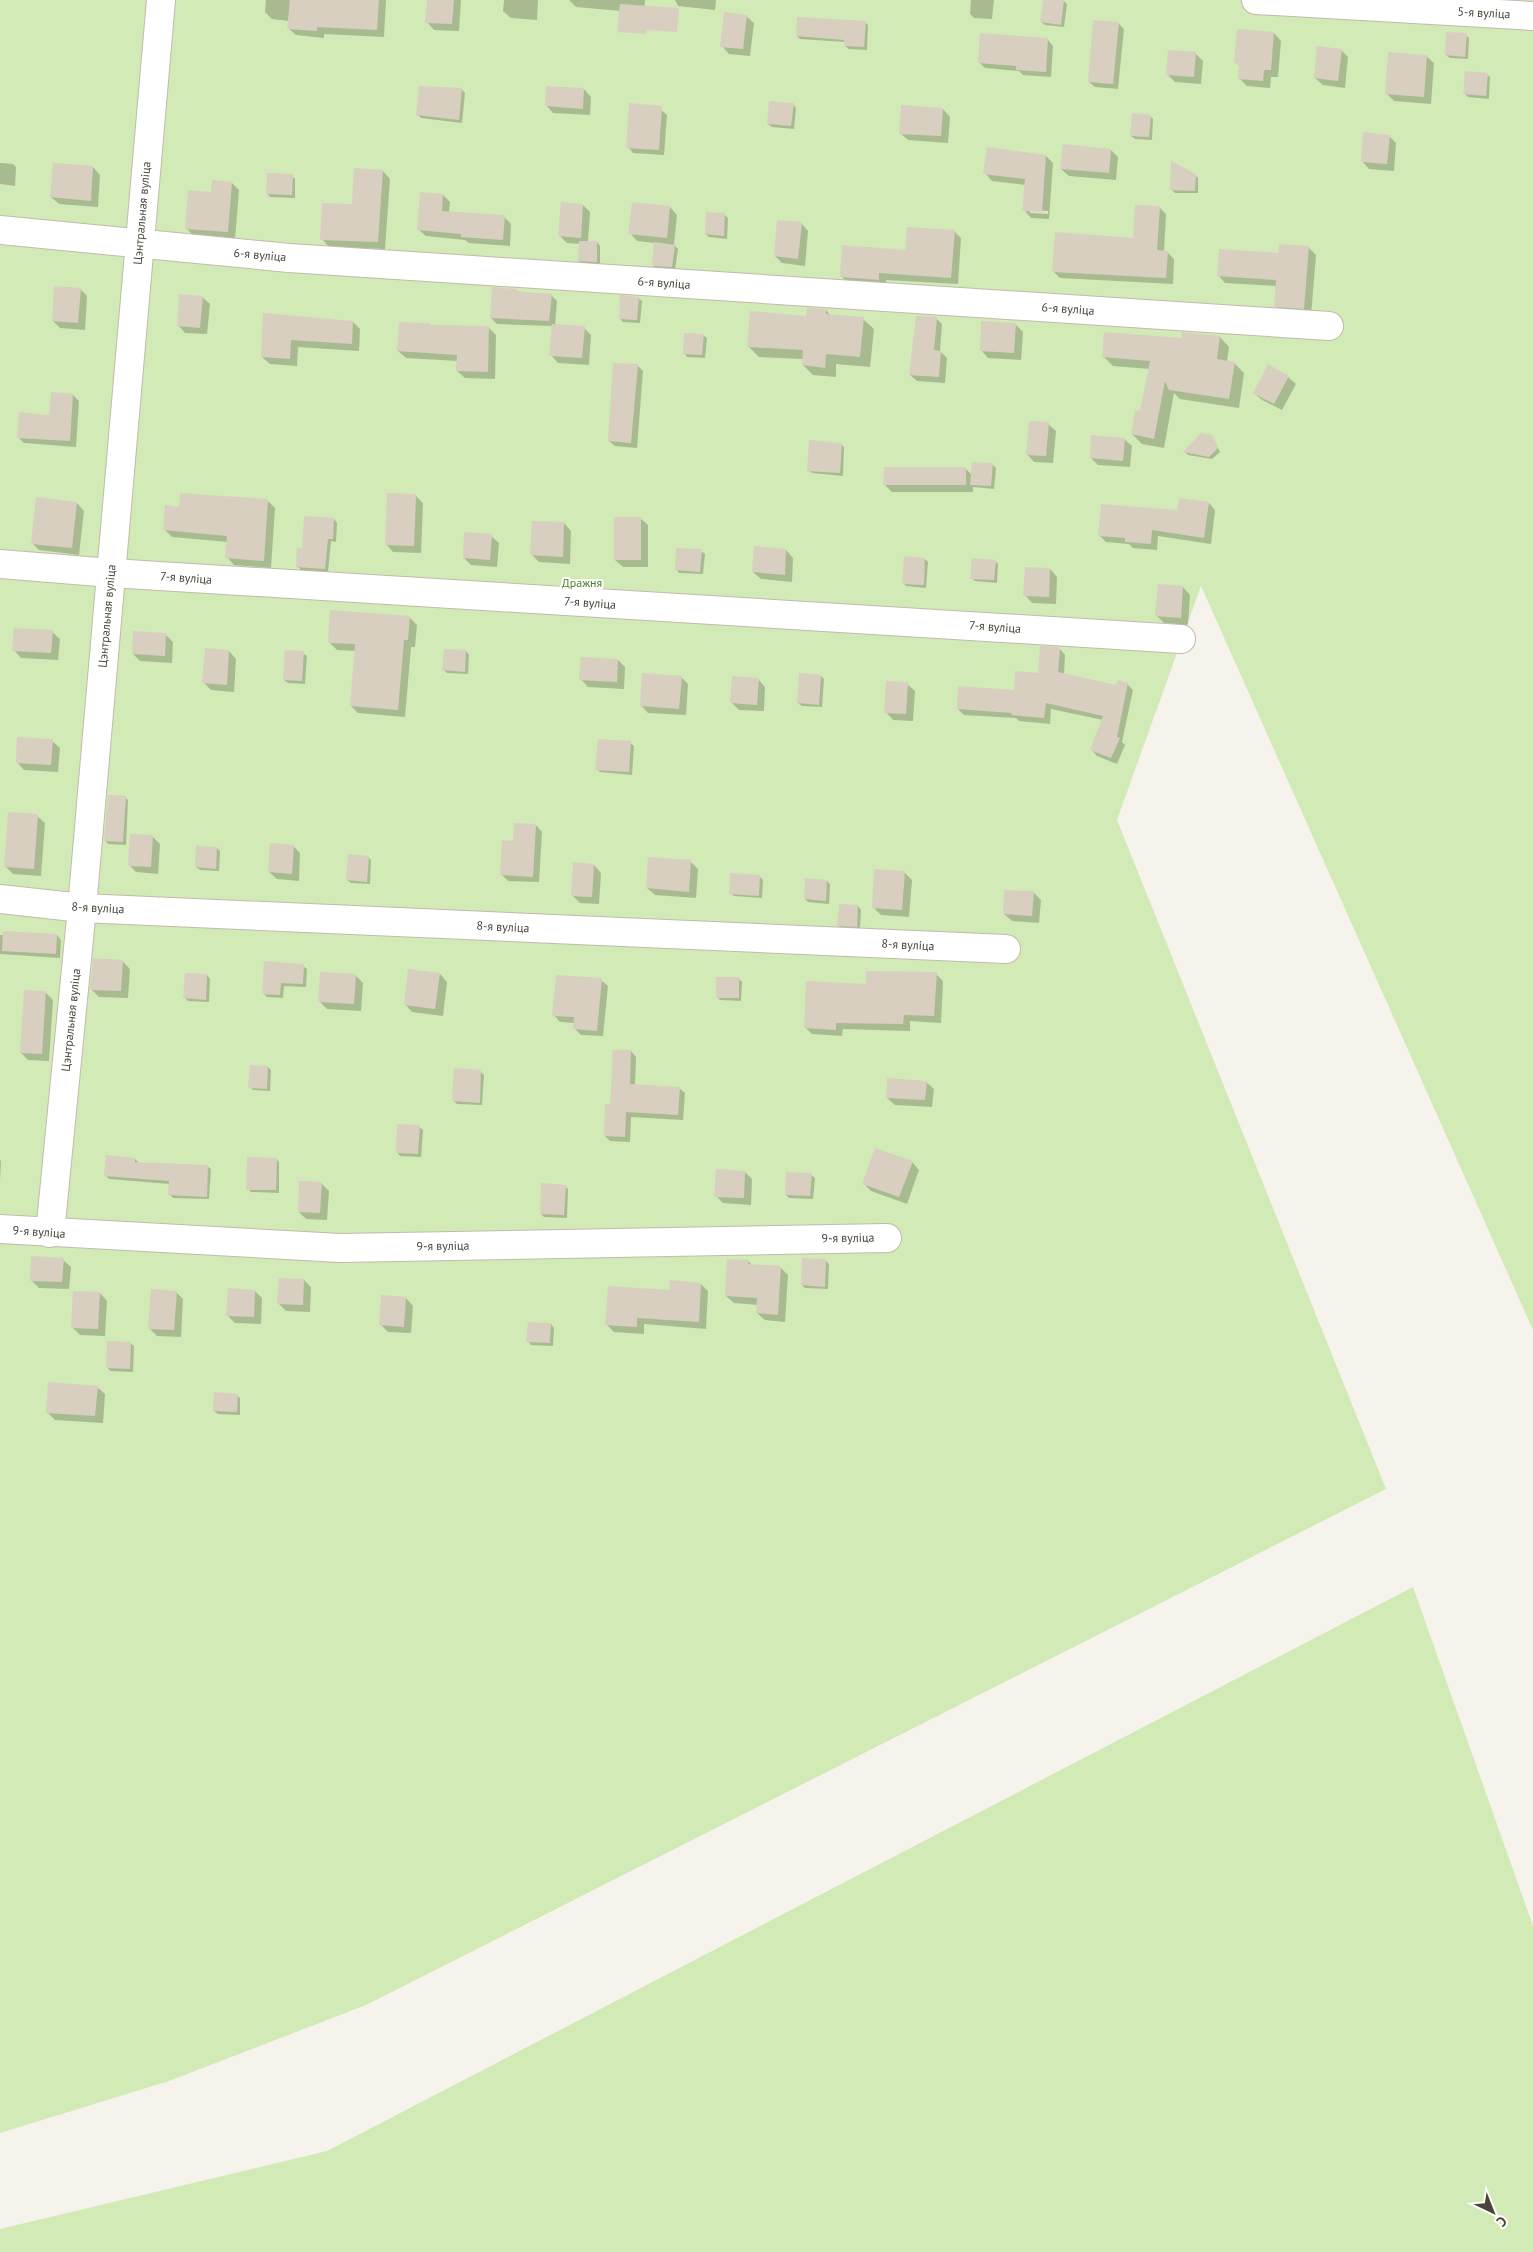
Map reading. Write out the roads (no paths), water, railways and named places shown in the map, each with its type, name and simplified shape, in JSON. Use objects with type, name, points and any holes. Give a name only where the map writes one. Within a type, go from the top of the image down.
[{"type":"street","name":"Цэнтральная вуліца","points":[[50,1232],[82,908],[162,0]]},
{"type":"street","name":"5-я вуліца","points":[[1256,0],[1533,16]]},
{"type":"street","name":"6-я вуліца","points":[[0,230],[289,258],[1330,326]]},
{"type":"street","name":"7-я вуліца","points":[[0,564],[111,573],[1181,639]]},
{"type":"street","name":"8-я вуліца","points":[[0,899],[82,908],[1006,950]]},
{"type":"street","name":"9-я вуліца","points":[[0,1229],[340,1248],[887,1238]]},
{"type":"park label","name":"Дражня","points":[[582,583]]}]
